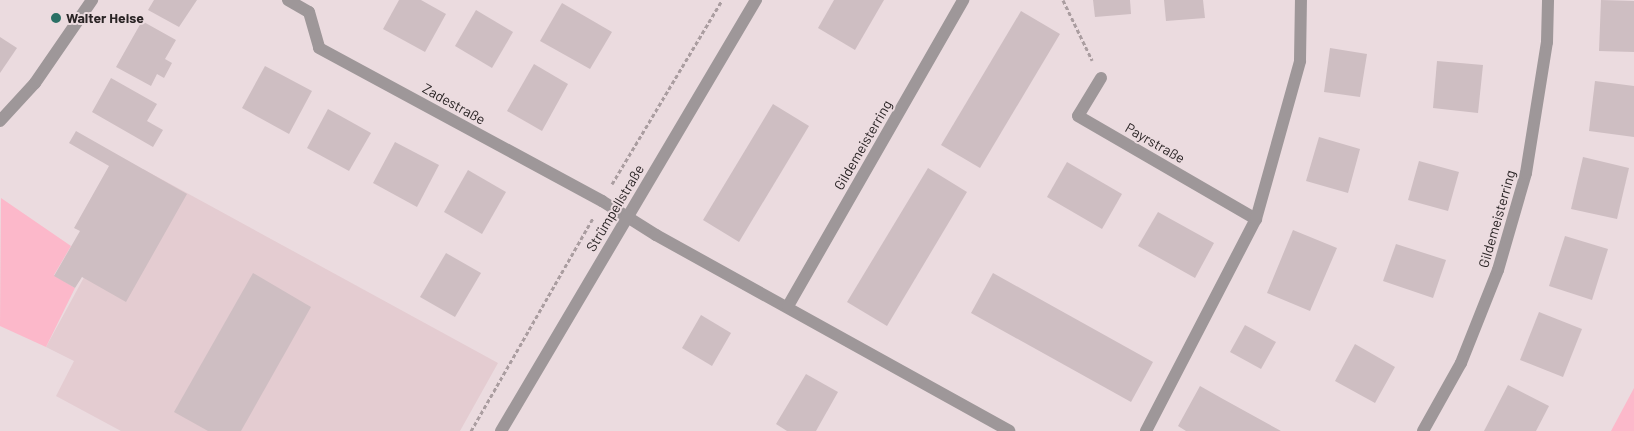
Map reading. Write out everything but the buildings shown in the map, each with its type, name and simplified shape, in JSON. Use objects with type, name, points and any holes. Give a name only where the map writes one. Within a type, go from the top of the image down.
[{"type":"street","points":[[0,122],[35,84],[92,0]]},
{"type":"street","name":"Zadestraße","points":[[288,0],[309,12],[319,48],[627,218]]},
{"type":"street","name":"Strümpellstraße","points":[[501,431],[756,0]]},
{"type":"street","name":"Gildemeisterring","points":[[788,306],[963,0]]},
{"type":"street","points":[[1146,431],[1256,219],[1300,61],[1301,0]]},
{"type":"street","name":"Gildemeisterring","points":[[1423,431],[1461,364],[1498,270],[1526,173],[1547,42],[1548,0]]},
{"type":"street","name":"Payrstraße","points":[[1101,78],[1078,116],[1256,219]]},
{"type":"street","points":[[627,218],[788,306],[1009,431]]},
{"type":"path","points":[[1063,0],[1101,78]]},
{"type":"shaded area","points":[[143,169],[498,363],[460,431],[121,431],[56,396],[74,361],[46,347]]},
{"type":"shaded area","points":[[1,198],[71,246],[54,275],[75,288],[46,347],[0,326]]},
{"type":"shaded area","points":[[1634,388],[1634,431],[1611,431]]},
{"type":"place","name":"Walter Heise","points":[[56,18]]}]
